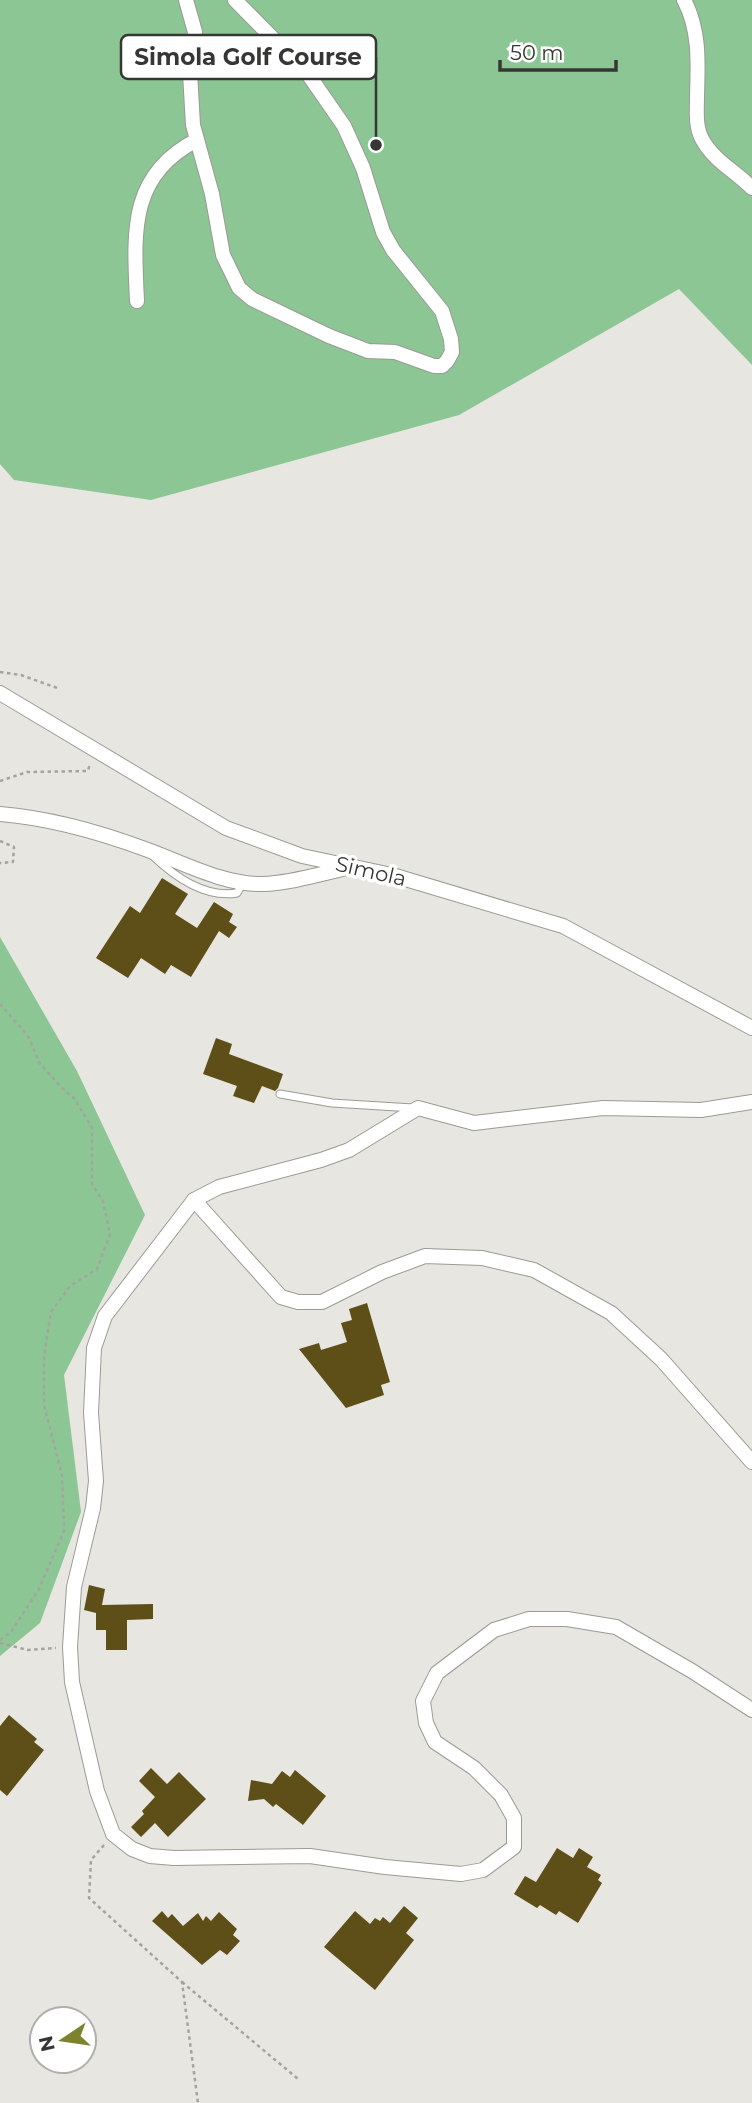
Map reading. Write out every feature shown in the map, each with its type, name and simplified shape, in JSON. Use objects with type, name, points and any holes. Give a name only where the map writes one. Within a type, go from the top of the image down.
[{"type":"street","points":[[186,0],[195,32],[191,97],[197,140],[209,182],[223,255],[240,288],[252,299],[353,347],[381,353],[395,352],[434,366],[442,366],[452,352],[451,339],[442,311],[393,250],[383,232],[363,168],[344,126],[308,74],[235,0]]},
{"type":"street","points":[[684,0],[691,14],[698,48],[697,120],[700,136],[713,156],[752,188]]},
{"type":"street","points":[[137,301],[135,246],[139,211],[147,186],[164,162],[178,150],[197,140]]},
{"type":"street","name":"Simola","points":[[0,693],[226,828],[302,856],[405,878],[563,926],[752,1028]]},
{"type":"street","points":[[0,814],[24,816],[68,826],[147,849],[243,883],[285,882],[353,866]]},
{"type":"street","points":[[752,1102],[701,1110],[603,1108],[474,1123],[418,1108],[349,1150],[219,1187],[194,1200],[105,1316],[94,1348],[91,1413],[96,1481],[93,1508],[74,1587],[70,1647],[75,1696],[97,1791],[113,1834],[132,1849],[150,1856],[310,1856],[460,1874],[483,1870],[514,1847],[514,1818],[501,1795],[474,1768],[435,1742],[426,1723],[423,1701],[437,1673],[494,1630],[529,1619],[567,1619],[616,1626],[752,1710]]},
{"type":"street","points":[[194,1200],[281,1297],[298,1302],[322,1302],[382,1272],[425,1256],[482,1258],[534,1270],[611,1313],[661,1359],[752,1462]]},
{"type":"lane","points":[[281,1094],[332,1103],[418,1108]]},
{"type":"path","points":[[0,672],[21,675],[60,689]]},
{"type":"path","points":[[0,781],[27,772],[88,771],[90,760]]},
{"type":"path","points":[[0,841],[14,847],[13,862],[0,863]]},
{"type":"path","points":[[0,1003],[28,1036],[40,1064],[74,1098],[92,1128],[92,1184],[103,1201],[110,1234],[97,1269],[70,1286],[51,1312],[44,1356],[44,1405],[62,1475],[64,1531],[38,1589],[11,1632],[0,1641]]},
{"type":"path","points":[[0,1641],[28,1650],[70,1647]]},
{"type":"path","points":[[113,1834],[91,1860],[89,1898],[182,1982],[298,2079]]},
{"type":"path","points":[[182,1982],[198,2103]]},
{"type":"green space","points":[[0,0],[752,0],[752,365],[679,289],[459,415],[151,500],[14,480],[0,464]]},
{"type":"green space","points":[[0,937],[77,1071],[145,1215],[64,1375],[81,1512],[40,1623],[0,1656]]},
{"type":"building","points":[[162,878],[188,894],[175,914],[197,928],[214,902],[233,914],[229,922],[237,927],[229,938],[219,931],[191,977],[171,965],[165,974],[141,958],[128,978],[96,958],[130,906],[140,913]]},
{"type":"building","points":[[216,1038],[232,1044],[229,1054],[283,1074],[278,1088],[275,1091],[262,1086],[254,1103],[233,1096],[237,1086],[203,1074]]},
{"type":"building","points":[[367,1303],[390,1382],[381,1385],[384,1395],[346,1408],[299,1349],[319,1343],[321,1350],[347,1342],[341,1323],[352,1320],[349,1309]]},
{"type":"building","points":[[89,1585],[105,1589],[102,1605],[153,1604],[153,1619],[127,1620],[127,1650],[106,1650],[106,1630],[96,1630],[96,1613],[84,1610]]},
{"type":"building","points":[[9,1715],[37,1739],[34,1742],[44,1750],[7,1796],[0,1790],[0,1726]]},
{"type":"building","points":[[151,1768],[167,1784],[179,1772],[206,1799],[168,1837],[155,1823],[141,1837],[131,1827],[155,1797],[139,1781]]},
{"type":"building","points":[[295,1770],[326,1796],[303,1825],[276,1804],[273,1807],[264,1799],[248,1801],[251,1780],[272,1784],[282,1771],[290,1777]]},
{"type":"building","points":[[557,1848],[573,1858],[579,1848],[593,1857],[587,1867],[601,1875],[598,1880],[602,1883],[578,1923],[559,1911],[556,1915],[540,1905],[537,1908],[514,1894],[525,1876],[536,1882]]},
{"type":"building","points":[[404,1906],[418,1918],[406,1933],[414,1940],[375,1990],[324,1947],[355,1911],[370,1924],[375,1918],[380,1921],[383,1917],[390,1923]]},
{"type":"building","points":[[162,1911],[168,1918],[172,1914],[183,1926],[198,1913],[203,1921],[206,1916],[211,1921],[219,1912],[237,1929],[233,1935],[240,1941],[227,1955],[220,1950],[202,1965],[152,1921]]},
{"type":"place","name":"Simola Golf Course","points":[[376,145]]}]
